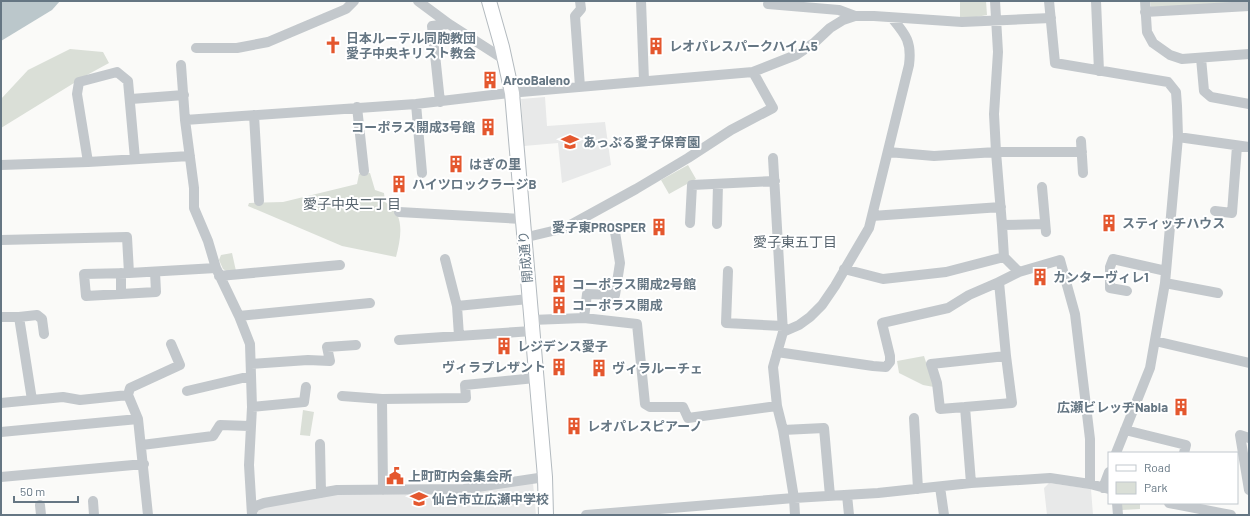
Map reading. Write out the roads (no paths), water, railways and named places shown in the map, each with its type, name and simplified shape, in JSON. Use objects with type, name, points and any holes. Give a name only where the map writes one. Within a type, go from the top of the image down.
[{"type":"street","points":[[196,48],[237,48],[268,42],[346,9],[354,1]]},
{"type":"street","points":[[418,1],[449,24],[505,60]]},
{"type":"street","name":"開成通り","points":[[489,1],[505,60],[512,93],[532,325],[535,378],[545,477],[546,515]]},
{"type":"street","points":[[580,1],[581,9],[575,16],[580,87]]},
{"type":"street","points":[[641,1],[644,81]]},
{"type":"street","points":[[995,1],[998,52],[994,114],[1004,257],[1019,272]]},
{"type":"street","points":[[1049,1],[1055,63],[1168,82],[1176,92],[1178,137],[1165,283],[1150,368],[1116,452]]},
{"type":"street","points":[[1096,1],[1100,71]]},
{"type":"street","points":[[1145,1],[1147,32],[1157,46],[1170,55],[1182,59],[1249,54]]},
{"type":"street","points":[[774,3],[839,10],[855,16],[962,22],[1051,18]]},
{"type":"street","points":[[1145,12],[1249,6]]},
{"type":"street","points":[[185,120],[440,102],[512,93],[753,72],[796,55],[814,43],[830,28],[843,20],[855,16]]},
{"type":"street","points":[[728,271],[726,323],[783,329],[799,325],[822,305],[869,228],[888,152],[909,65],[910,52],[907,40],[892,18]]},
{"type":"street","points":[[440,102],[432,26],[449,24]]},
{"type":"street","points":[[1201,58],[1204,91],[1210,97],[1249,104]]},
{"type":"street","points":[[182,65],[185,120],[194,188],[194,208],[218,272],[239,316],[250,344],[252,408],[249,465],[252,513]]},
{"type":"street","points":[[88,162],[77,94],[79,82],[117,72],[128,81],[135,159]]},
{"type":"street","points":[[524,238],[565,228],[636,189],[731,130],[773,108],[753,72]]},
{"type":"street","points":[[130,99],[184,96]]},
{"type":"street","points":[[416,104],[422,173]]},
{"type":"street","points":[[357,107],[364,171]]},
{"type":"street","points":[[254,115],[259,201]]},
{"type":"street","points":[[1178,137],[1249,147]]},
{"type":"street","points":[[1081,141],[1083,173]]},
{"type":"street","points":[[1215,211],[1232,212],[1237,146]]},
{"type":"street","points":[[888,152],[934,156],[996,152],[1082,152]]},
{"type":"street","points":[[1,165],[190,156]]},
{"type":"street","points":[[773,158],[783,329],[773,367],[777,406],[783,430],[794,498],[795,515]]},
{"type":"street","points":[[690,223],[692,185],[775,181]]},
{"type":"street","points":[[717,224],[718,184]]},
{"type":"street","points":[[1002,225],[1045,228],[1042,187]]},
{"type":"street","points":[[872,216],[1001,207]]},
{"type":"street","points":[[399,212],[522,219]]},
{"type":"street","points":[[584,318],[587,294],[615,295],[620,263],[615,232]]},
{"type":"street","points":[[1,240],[127,237],[125,273],[121,294]]},
{"type":"street","points":[[844,269],[883,279],[946,272],[1004,257]]},
{"type":"street","points":[[445,259],[457,306],[459,336]]},
{"type":"street","points":[[777,352],[873,366],[886,366],[890,362],[890,356],[882,323],[948,308],[968,296],[1019,272],[1060,260],[1075,314],[1090,439],[1090,484]]},
{"type":"street","points":[[1127,291],[1110,288],[1110,267],[1113,260],[1166,271]]},
{"type":"street","points":[[155,272],[156,292],[86,296],[84,274],[155,272],[218,272],[340,265]]},
{"type":"street","points":[[999,282],[1012,403],[940,410],[938,383],[931,364],[1006,356]]},
{"type":"street","points":[[1165,283],[1218,293]]},
{"type":"street","points":[[457,306],[529,299]]},
{"type":"street","points":[[239,316],[370,303]]},
{"type":"street","points":[[1,317],[37,315],[42,319],[44,334]]},
{"type":"street","points":[[19,316],[32,400]]},
{"type":"street","points":[[399,340],[459,336],[584,318],[637,324],[645,404],[650,407],[684,407],[688,418],[777,406]]},
{"type":"street","points":[[1155,341],[1249,363]]},
{"type":"street","points":[[148,515],[144,464],[138,419],[128,395],[130,388],[180,365],[171,344]]},
{"type":"street","points":[[251,364],[308,360],[330,361],[327,347],[356,345]]},
{"type":"street","points":[[186,391],[251,376]]},
{"type":"street","points":[[342,396],[382,399],[466,398],[465,385],[535,378]]},
{"type":"street","points":[[252,408],[308,405],[306,387]]},
{"type":"street","points":[[1,403],[63,398],[80,400],[128,395]]},
{"type":"street","points":[[382,399],[383,490]]},
{"type":"street","points":[[965,407],[971,483]]},
{"type":"street","points":[[914,418],[918,489]]},
{"type":"street","points":[[1,432],[138,419]]},
{"type":"street","points":[[142,445],[213,436],[220,425],[250,426]]},
{"type":"street","points":[[783,430],[824,428],[830,496]]},
{"type":"street","points":[[1125,430],[1186,445],[1184,452]]},
{"type":"street","points":[[1249,438],[1240,435],[1249,490]]},
{"type":"street","points":[[320,444],[321,493]]},
{"type":"street","points":[[1,477],[144,464]]},
{"type":"street","points":[[252,513],[256,506],[264,503],[353,489],[464,489],[545,477]]},
{"type":"street","points":[[586,515],[643,513],[794,498],[1050,478],[1090,484],[1106,489],[1108,478]]},
{"type":"street","points":[[940,487],[944,515]]},
{"type":"street","points":[[847,495],[849,515]]},
{"type":"street","points":[[93,501],[94,515]]},
{"type":"street","points":[[1117,504],[1118,515]]},
{"type":"street","points":[[1174,506],[1231,515]]},
{"type":"place","name":"日本ルーテル同胞教団 愛子中央キリスト教会","points":[[333,45]]},
{"type":"place","name":"レオパレスパークハイム5","points":[[656,46]]},
{"type":"place","name":"ArcoBaleno","points":[[490,80]]},
{"type":"place","name":"コーポラス開成3号館","points":[[488,127]]},
{"type":"place","name":"あっぷる愛子保育園","points":[[570,142]]},
{"type":"place","name":"はぎの里","points":[[456,164]]},
{"type":"place","name":"ハイツロックラージB","points":[[399,184]]},
{"type":"place","name":"スティッチハウス","points":[[1109,223]]},
{"type":"place","name":"愛子東PROSPER","points":[[659,227]]},
{"type":"place","name":"カンターヴィレ1","points":[[1040,277]]},
{"type":"place","name":"コーポラス開成2号館","points":[[559,284]]},
{"type":"place","name":"コーポラス開成","points":[[559,305]]},
{"type":"place","name":"レジデンス愛子","points":[[504,346]]},
{"type":"place","name":"ヴィラプレザント","points":[[559,367]]},
{"type":"place","name":"ヴィラルーチェ","points":[[599,368]]},
{"type":"place","name":"広瀬ビレッヂNabia","points":[[1181,407]]},
{"type":"place","name":"レオパレスピアーノ","points":[[574,426]]},
{"type":"place","name":"上町町内会集会所","points":[[395,476]]},
{"type":"place","name":"仙台市立広瀬中学校","points":[[419,499]]},
{"type":"district","name":"愛子中央二丁目","points":[[352,204]]},
{"type":"district","name":"愛子東五丁目","points":[[795,242]]}]
